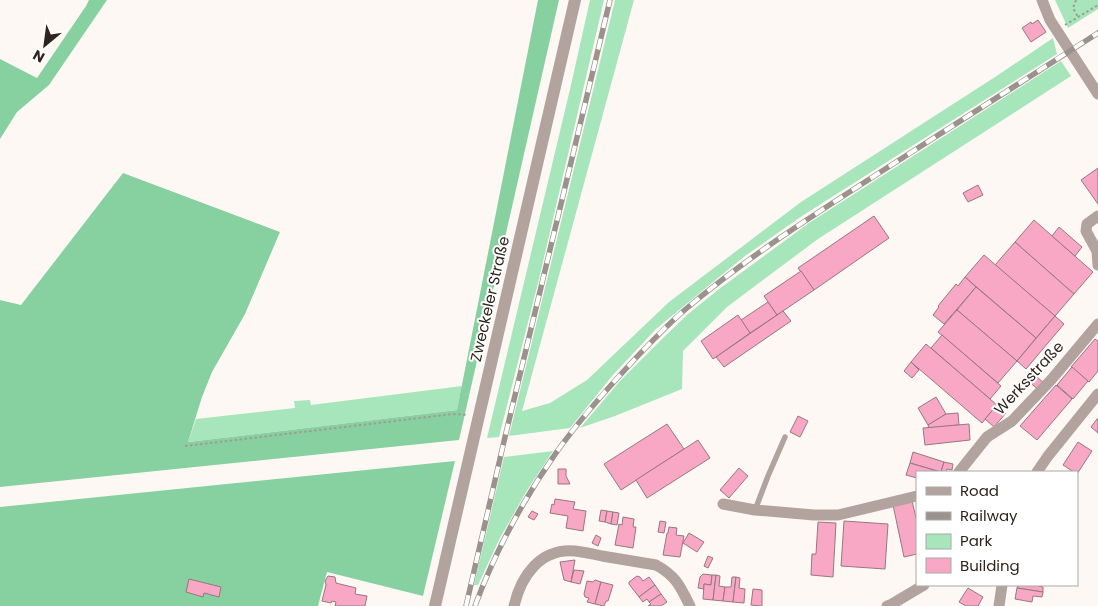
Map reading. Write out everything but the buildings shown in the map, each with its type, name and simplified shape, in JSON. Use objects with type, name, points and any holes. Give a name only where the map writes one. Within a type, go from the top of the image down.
[{"type":"street","name":"Zweckeler Straße","points":[[435,606],[575,0]]},
{"type":"street","points":[[1042,0],[1050,20],[1098,94]]},
{"type":"street","points":[[1098,216],[1087,224],[1086,231],[1098,250],[1098,265]]},
{"type":"street","name":"Werksstraße","points":[[960,471],[987,437],[1012,421],[1025,408],[1098,324]]},
{"type":"street","points":[[1038,471],[1098,394]]},
{"type":"street","points":[[723,504],[756,510],[838,515],[916,496]]},
{"type":"street","points":[[516,601],[524,578],[538,562],[558,552],[573,551],[656,565],[668,572],[675,580],[690,606]]},
{"type":"street","points":[[887,606],[922,586]]},
{"type":"street","points":[[999,606],[1002,586]]},
{"type":"lane","points":[[756,510],[785,437]]},
{"type":"path","points":[[1076,0],[1073,8],[1078,17]]},
{"type":"path","points":[[1057,30],[1098,5]]},
{"type":"path","points":[[185,446],[453,414],[464,414],[479,418]]},
{"type":"green space","points":[[89,0],[107,0],[49,85],[17,112],[0,139],[0,59],[37,78]]},
{"type":"green space","points":[[538,0],[559,0],[459,440],[0,487],[0,300],[21,305],[123,173],[280,232],[245,314],[212,372],[188,442],[457,410]]},
{"type":"green space","points":[[590,0],[604,0],[539,279],[499,437],[487,438],[571,85]]},
{"type":"green space","points":[[615,0],[634,0],[522,411],[550,403],[587,380],[669,302],[801,202],[1053,38],[1057,54],[802,216],[745,256],[656,329],[612,376],[570,428],[509,436]]},
{"type":"green space","points":[[1055,0],[1098,0],[1098,9],[1068,28]]},
{"type":"green space","points":[[1061,61],[1071,76],[818,239],[727,307],[683,351],[682,389],[580,428],[619,382],[664,337],[688,314],[719,289],[809,223]]},
{"type":"green space","points":[[462,386],[457,410],[188,442],[196,419],[295,408],[294,401],[310,400],[311,405]]},
{"type":"green space","points":[[553,451],[526,492],[500,538],[478,585],[474,585],[504,457]]},
{"type":"green space","points":[[455,461],[423,596],[327,572],[318,606],[0,606],[0,507]]},
{"type":"railway","points":[[466,606],[610,0]]},
{"type":"railway","points":[[475,606],[491,566],[511,527],[532,489],[556,453],[604,393],[673,320],[736,269],[788,233],[1098,33]]}]
